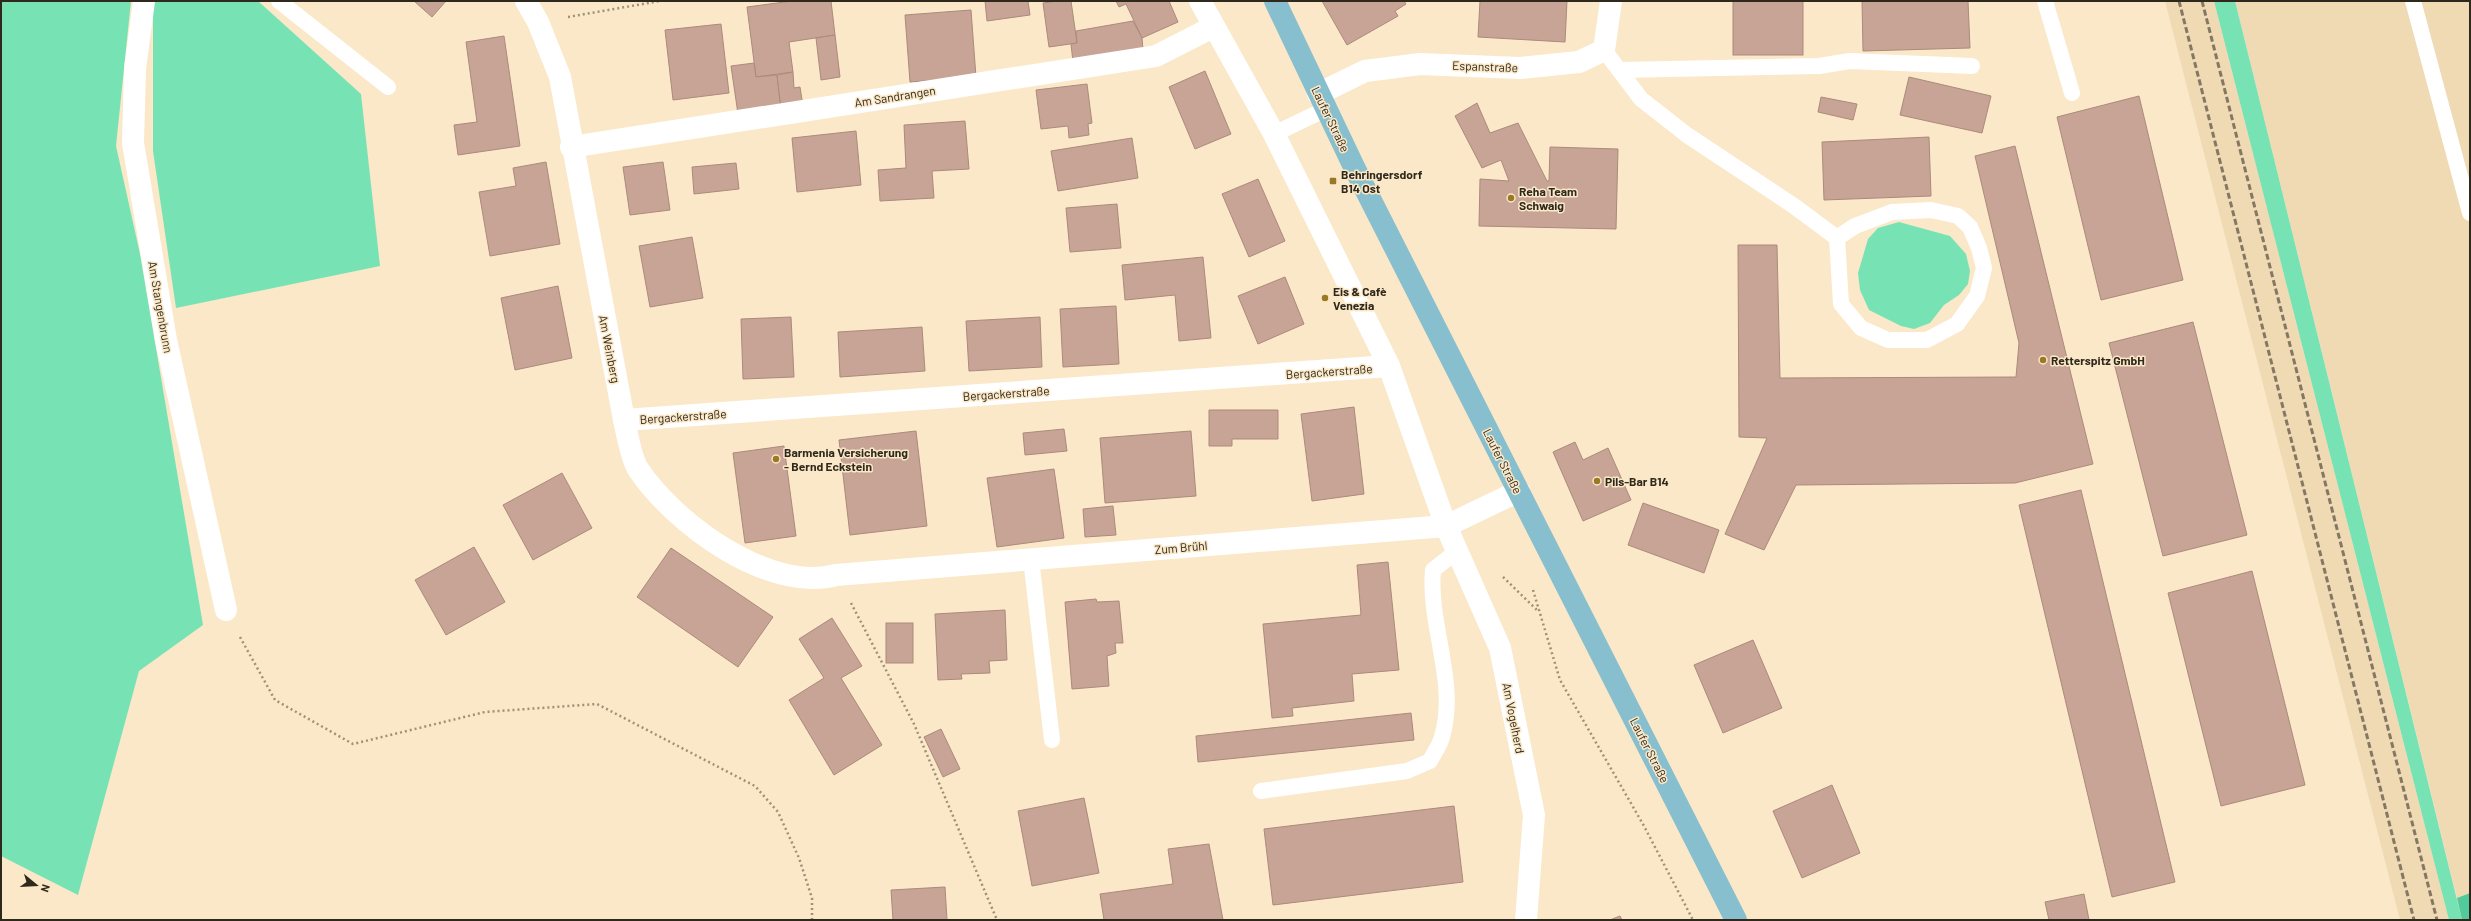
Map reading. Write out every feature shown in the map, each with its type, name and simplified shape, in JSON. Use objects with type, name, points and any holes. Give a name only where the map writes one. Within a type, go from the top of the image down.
[{"type":"main road","name":"Laufer Straße","points":[[1275,1],[1322,101],[1736,920]]},
{"type":"street","name":"Am Stangenbrunn","points":[[144,1],[135,69],[132,143],[166,340],[226,610]]},
{"type":"street","name":"Am Weinberg","points":[[526,1],[538,22],[560,78],[571,147],[624,420],[637,468],[668,506],[710,541],[763,567],[796,578],[826,577],[836,574]]},
{"type":"street","points":[[1200,1],[1213,27],[1274,134],[1389,366],[1446,526]]},
{"type":"street","points":[[1604,50],[1611,1]]},
{"type":"street","name":"Am Sandrangen","points":[[571,147],[1156,56],[1213,27]]},
{"type":"street","name":"Espanstraße","points":[[1322,101],[1365,71],[1420,64],[1520,68],[1579,62],[1604,50]]},
{"type":"street","name":"Bergackerstraße","points":[[624,420],[1389,366]]},
{"type":"street","name":"Zum Brühl","points":[[836,574],[1446,526],[1519,491]]},
{"type":"street","name":"Am Vogelherd","points":[[1446,526],[1500,648],[1534,815],[1526,920]]},
{"type":"lane","points":[[279,1],[388,87]]},
{"type":"lane","points":[[2045,1],[2072,93]]},
{"type":"lane","points":[[2413,1],[2470,213]]},
{"type":"lane","points":[[1604,50],[1641,100],[1687,135],[1794,206],[1837,238],[1841,304],[1861,328],[1888,340],[1927,340],[1957,324],[1977,296],[1984,268],[1979,248],[1970,227],[1958,216],[1931,210],[1892,212],[1855,226],[1837,238]]},
{"type":"lane","points":[[1619,70],[1819,66],[1850,61],[1972,66]]},
{"type":"lane","points":[[1274,134],[1322,101]]},
{"type":"lane","points":[[1261,791],[1407,771],[1430,761],[1442,736],[1447,695],[1431,589],[1433,570],[1457,551]]},
{"type":"lane","points":[[1031,559],[1052,740]]},
{"type":"path","points":[[538,22],[660,1]]},
{"type":"path","points":[[836,574],[914,724],[997,920]]},
{"type":"path","points":[[1531,582],[1538,612],[1560,680],[1644,826],[1692,920]]},
{"type":"path","points":[[226,610],[274,700],[353,744],[485,712],[597,704],[748,782],[754,786],[778,812],[799,858],[810,891],[812,920]]},
{"type":"shaded area","points":[[2165,1],[2214,1],[2449,920],[2400,920]]},
{"type":"shaded area","points":[[2235,1],[2470,1],[2470,893],[2457,898]]},
{"type":"green space","points":[[1,1],[131,1],[116,146],[140,254],[203,625],[139,671],[78,895],[1,856]]},
{"type":"green space","points":[[153,1],[258,1],[361,94],[380,266],[176,308],[153,151]]},
{"type":"green space","points":[[2214,1],[2235,1],[2462,920],[2449,920]]},
{"type":"green space","points":[[1899,222],[1950,236],[1966,254],[1970,271],[1968,284],[1959,295],[1944,305],[1930,323],[1914,329],[1901,326],[1869,310],[1860,290],[1858,273],[1868,239],[1878,228]]},
{"type":"green space","points":[[2470,893],[2470,920],[2462,920],[2457,898]]},
{"type":"building","points":[[414,1],[446,1],[432,17]]},
{"type":"building","points":[[792,1],[831,1],[835,35],[789,42],[793,72],[756,77],[747,7]]},
{"type":"building","points":[[985,1],[1028,1],[1030,15],[987,21]]},
{"type":"building","points":[[1071,1],[1077,43],[1049,47],[1043,3]]},
{"type":"building","points":[[1116,1],[1169,1],[1178,22],[1142,38],[1126,4],[1119,7]]},
{"type":"building","points":[[1322,1],[1404,1],[1406,4],[1395,11],[1398,16],[1347,45]]},
{"type":"building","points":[[1480,1],[1567,1],[1565,42],[1478,37]]},
{"type":"building","points":[[1733,1],[1803,1],[1803,55],[1733,55]]},
{"type":"building","points":[[1862,1],[1968,1],[1970,48],[1863,51]]},
{"type":"building","points":[[971,10],[976,77],[910,82],[905,15]]},
{"type":"building","points":[[1133,21],[1142,38],[1143,50],[1073,62],[1071,44],[1077,43],[1076,31]]},
{"type":"building","points":[[721,24],[729,93],[673,100],[665,30]]},
{"type":"building","points":[[835,35],[840,77],[821,80],[816,38]]},
{"type":"building","points":[[504,36],[520,146],[458,155],[454,125],[477,122],[466,42]]},
{"type":"building","points":[[754,63],[756,77],[777,75],[781,109],[738,114],[731,66]]},
{"type":"building","points":[[1205,71],[1231,134],[1195,149],[1169,87]]},
{"type":"building","points":[[793,72],[794,88],[800,87],[803,106],[781,109],[777,75]]},
{"type":"building","points":[[1909,77],[1991,96],[1982,133],[1900,115]]},
{"type":"building","points":[[1087,84],[1092,123],[1088,124],[1089,135],[1069,138],[1068,126],[1041,129],[1036,90]]},
{"type":"building","points":[[2139,96],[2183,280],[2101,300],[2057,117]]},
{"type":"building","points":[[1821,97],[1857,104],[1853,120],[1818,112]]},
{"type":"building","points":[[1477,103],[1490,133],[1518,123],[1547,181],[1549,181],[1550,147],[1618,149],[1616,229],[1479,226],[1480,179],[1509,181],[1501,160],[1482,168],[1455,116]]},
{"type":"building","points":[[965,121],[969,169],[932,171],[934,198],[880,201],[878,170],[906,168],[904,125]]},
{"type":"building","points":[[856,131],[861,185],[797,192],[792,138]]},
{"type":"building","points":[[1929,137],[1931,196],[1824,200],[1822,142]]},
{"type":"building","points":[[1132,138],[1138,178],[1058,191],[1051,151]]},
{"type":"building","name":"Retterspitz GmbH","points":[[2015,146],[2093,464],[2015,483],[1796,485],[1764,550],[1725,534],[1767,438],[1739,437],[1738,245],[1777,245],[1780,378],[2016,377],[2019,343],[1975,156]]},
{"type":"building","points":[[546,162],[560,244],[490,256],[479,192],[516,186],[513,168]]},
{"type":"building","points":[[663,162],[670,210],[630,215],[623,167]]},
{"type":"building","points":[[736,163],[739,189],[694,194],[692,167]]},
{"type":"building","points":[[1258,179],[1285,241],[1249,257],[1222,194]]},
{"type":"building","points":[[1117,204],[1121,248],[1070,252],[1066,208]]},
{"type":"building","points":[[692,237],[703,298],[650,307],[639,246]]},
{"type":"building","points":[[1203,257],[1211,338],[1179,341],[1175,295],[1125,300],[1122,265]]},
{"type":"building","points":[[1285,277],[1304,324],[1258,344],[1238,296]]},
{"type":"building","points":[[558,286],[572,358],[515,370],[501,298]]},
{"type":"building","points":[[1116,306],[1119,364],[1063,367],[1060,309]]},
{"type":"building","points":[[791,317],[794,377],[743,379],[741,319]]},
{"type":"building","points":[[1040,317],[1042,367],[969,371],[966,321]]},
{"type":"building","points":[[2193,322],[2247,535],[2163,556],[2109,343]]},
{"type":"building","points":[[922,327],[925,371],[840,377],[838,332]]},
{"type":"building","points":[[1354,407],[1364,494],[1312,501],[1301,414]]},
{"type":"building","points":[[1209,410],[1278,410],[1278,439],[1232,439],[1232,446],[1209,446]]},
{"type":"building","points":[[1064,429],[1067,451],[1025,455],[1023,433]]},
{"type":"building","points":[[916,431],[927,526],[850,535],[839,440]]},
{"type":"building","points":[[1191,431],[1196,496],[1105,503],[1100,438]]},
{"type":"building","points":[[1575,442],[1583,460],[1608,448],[1631,500],[1583,521],[1553,452]]},
{"type":"building","points":[[784,446],[796,536],[745,543],[733,453]]},
{"type":"building","points":[[1054,469],[1064,538],[997,547],[987,478]]},
{"type":"building","points":[[562,473],[592,528],[533,560],[503,505]]},
{"type":"building","points":[[2081,490],[2175,882],[2112,897],[2019,505]]},
{"type":"building","points":[[1643,503],[1719,530],[1704,573],[1628,545]]},
{"type":"building","points":[[1113,506],[1116,535],[1085,537],[1083,509]]},
{"type":"building","points":[[474,547],[505,602],[446,635],[415,580]]},
{"type":"building","points":[[671,548],[773,617],[738,667],[637,597]]},
{"type":"building","points":[[1388,562],[1399,670],[1352,674],[1354,701],[1292,708],[1293,716],[1272,718],[1263,624],[1361,615],[1357,565]]},
{"type":"building","points":[[2252,571],[2305,785],[2221,806],[2168,593]]},
{"type":"building","points":[[1096,599],[1097,602],[1119,601],[1123,643],[1115,643],[1116,653],[1107,656],[1109,686],[1072,689],[1065,602]]},
{"type":"building","points":[[1005,610],[1007,660],[989,661],[990,673],[961,674],[962,679],[938,680],[935,614]]},
{"type":"building","points":[[832,618],[862,666],[841,678],[882,745],[834,775],[789,700],[824,678],[799,639]]},
{"type":"building","points":[[886,623],[913,623],[913,663],[886,663]]},
{"type":"building","points":[[1753,640],[1782,708],[1723,733],[1694,665]]},
{"type":"building","points":[[1411,713],[1414,740],[1198,762],[1196,736]]},
{"type":"building","points":[[941,729],[960,769],[943,777],[924,737]]},
{"type":"building","points":[[1832,785],[1860,853],[1802,878],[1773,811]]},
{"type":"building","points":[[1084,798],[1099,873],[1032,886],[1018,811]]},
{"type":"building","points":[[1454,806],[1463,882],[1273,905],[1264,829]]},
{"type":"building","points":[[1209,844],[1223,920],[1104,920],[1100,894],[1173,884],[1168,849]]},
{"type":"building","points":[[945,887],[947,920],[893,920],[891,890]]},
{"type":"building","points":[[2084,894],[2089,920],[2049,920],[2045,902]]},
{"type":"building","points":[[1620,916],[1622,920],[1610,920]]},
{"type":"railway","points":[[2179,1],[2414,920]]},
{"type":"railway","points":[[2202,1],[2437,920]]},
{"type":"place","name":"Behringersdorf B14 Ost","points":[[1333,181]]},
{"type":"place","name":"Reha Team Schwaig","points":[[1511,198]]},
{"type":"place","name":"Eis & Cafè Venezia","points":[[1325,298]]},
{"type":"place","name":"Retterspitz GmbH","points":[[2043,360]]},
{"type":"place","name":"Barmenia Versicherung - Bernd Eckstein","points":[[776,459]]},
{"type":"place","name":"Pils-Bar B14","points":[[1597,481]]}]
